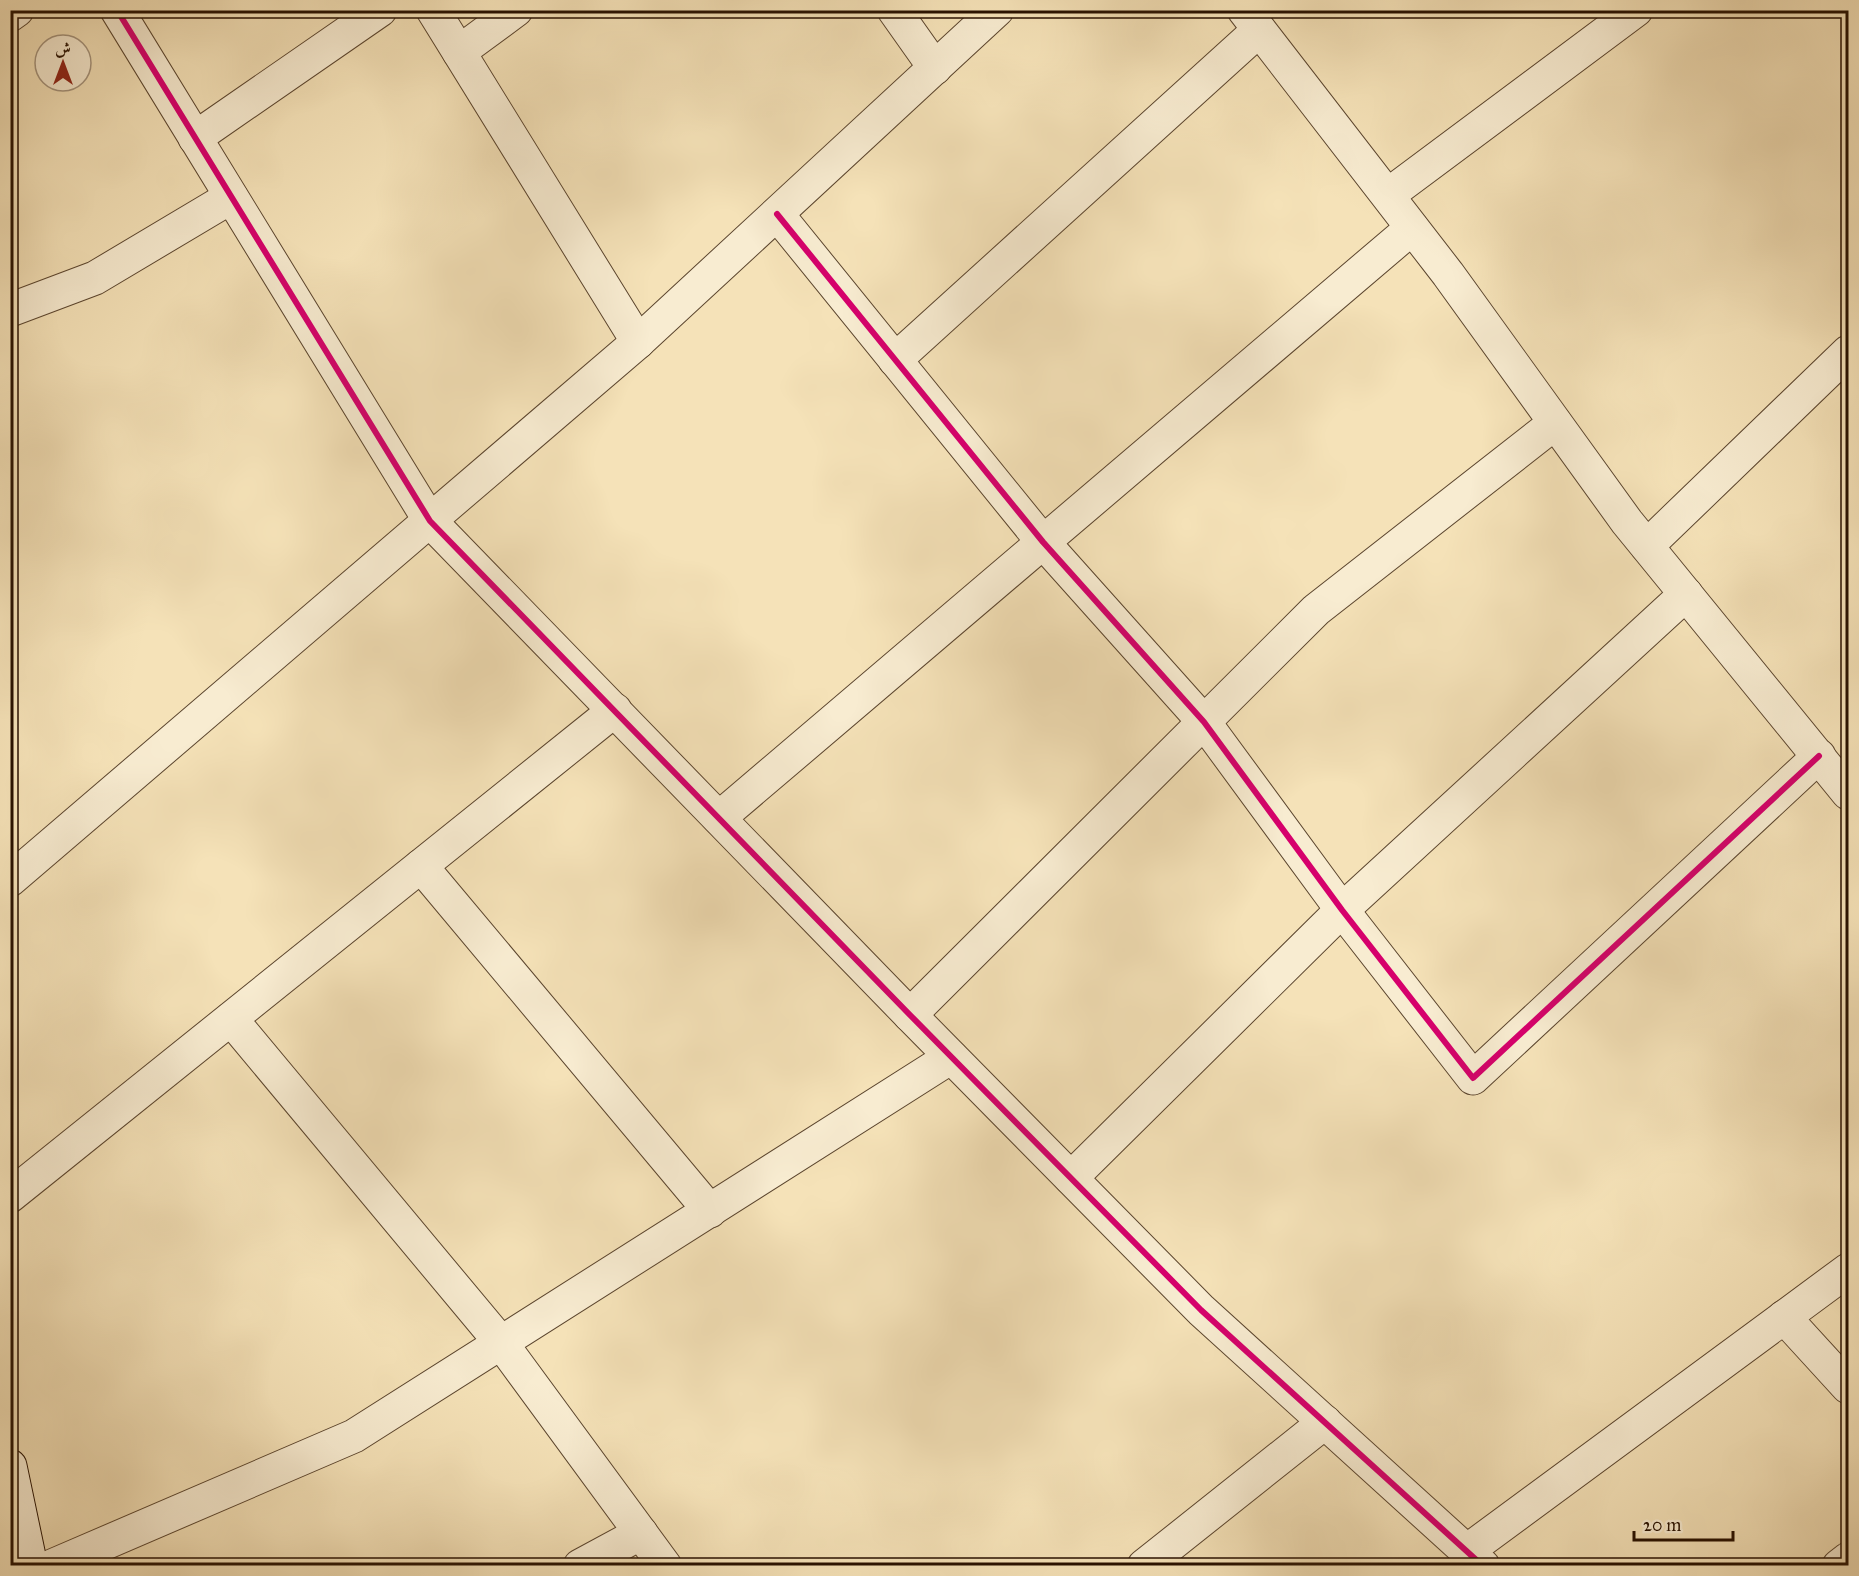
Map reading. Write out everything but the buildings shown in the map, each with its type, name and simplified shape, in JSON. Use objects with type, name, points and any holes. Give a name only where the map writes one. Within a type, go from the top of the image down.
[{"type":"street","points":[[10,15],[17,10]]},
{"type":"street","points":[[117,10],[430,521],[951,1057],[1201,1310],[1475,1558],[1784,1317],[1848,1270]]},
{"type":"street","points":[[195,138],[380,10]]},
{"type":"street","points":[[433,10],[638,342]]},
{"type":"street","points":[[459,52],[516,10]]},
{"type":"street","points":[[894,10],[935,68]]},
{"type":"street","points":[[10,880],[638,342],[997,10]]},
{"type":"street","points":[[1388,195],[1636,10]]},
{"type":"street","points":[[895,360],[1251,20],[1388,195],[1647,546],[1848,793]]},
{"type":"street","points":[[10,310],[95,278],[231,197]]},
{"type":"street","points":[[777,214],[1043,542],[1204,722],[1342,910],[1473,1078],[1819,756]]},
{"type":"street","points":[[719,818],[1412,228]]},
{"type":"street","points":[[1647,546],[1848,352]]},
{"type":"street","points":[[910,1015],[1316,610],[1555,423]]},
{"type":"street","points":[[1071,1178],[1342,910],[1686,594]]},
{"type":"street","points":[[10,1196],[615,710]]},
{"type":"street","points":[[421,866],[710,1210]]},
{"type":"street","points":[[231,1019],[502,1344],[666,1566]]},
{"type":"street","points":[[52,1566],[354,1436],[951,1057]]},
{"type":"street","points":[[1784,1317],[1848,1387]]},
{"type":"street","points":[[1144,1566],[1325,1422]]},
{"type":"street","points":[[10,1466],[31,1566]]},
{"type":"street","points":[[580,1566],[641,1533]]},
{"type":"street","points":[[1839,1566],[1848,1559]]},
{"type":"cycle path","points":[[117,10],[430,521],[910,1015],[1201,1310],[1483,1566]]},
{"type":"cycle path","points":[[777,214],[1043,542],[1204,722],[1342,910],[1473,1078],[1819,756]]}]
